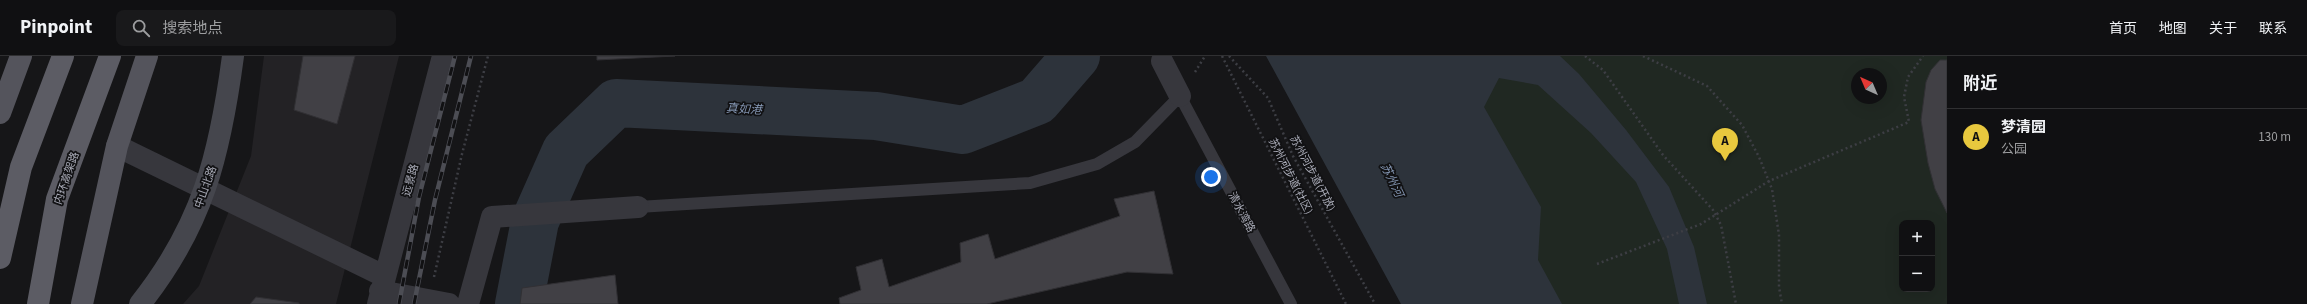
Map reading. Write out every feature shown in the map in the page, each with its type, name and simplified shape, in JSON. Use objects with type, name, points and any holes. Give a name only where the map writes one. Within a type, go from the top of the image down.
[{"type":"highway","points":[[0,258],[21,166],[63,56]]},
{"type":"highway","name":"内环高架路","points":[[38,304],[57,199],[110,56]]},
{"type":"main road","points":[[0,113],[21,56]]},
{"type":"main road","points":[[82,304],[117,146],[147,56]]},
{"type":"main road","name":"中山北路","points":[[140,304],[162,277],[188,230],[206,189],[220,141],[234,56]]},
{"type":"street","name":"远景路","points":[[380,290],[443,56]]},
{"type":"street","name":"清水湾路","points":[[1161,59],[1180,96]]},
{"type":"street","points":[[117,146],[206,189],[380,290],[439,302]]},
{"type":"street","points":[[468,304],[492,218],[518,214],[638,207]]},
{"type":"lane","points":[[638,207],[1030,183],[1097,164],[1135,142],[1180,96]]},
{"type":"lane","name":"清水湾路","points":[[1180,96],[1292,304]]},
{"type":"path","points":[[439,302],[462,154],[488,56]]},
{"type":"path","name":"苏州河步道(社区)","points":[[1222,56],[1346,304]]},
{"type":"path","name":"苏州河步道(开放)","points":[[1229,56],[1268,98],[1293,156],[1375,304]]},
{"type":"path","points":[[1585,56],[1603,70],[1663,155],[1716,215],[1721,225],[1736,304]]},
{"type":"path","points":[[1643,56],[1707,86],[1725,104],[1742,125],[1759,157],[1772,189],[1779,235],[1779,287],[1782,304]]},
{"type":"path","points":[[1597,264],[1701,224],[1769,181],[1910,122],[1904,97],[1908,77],[1923,56]]},
{"type":"shaded area","points":[[264,56],[399,56],[336,304],[183,304],[199,286],[251,156]]},
{"type":"shaded area","points":[[1457,56],[1947,56],[1947,304],[1551,304]]},
{"type":"water","name":"苏州河","points":[[1266,56],[1560,56],[1579,74],[1626,130],[1669,187],[1694,247],[1707,304],[1679,304],[1667,249],[1636,182],[1591,133],[1538,85],[1499,78],[1484,107],[1541,207],[1538,260],[1562,304],[1401,304]]},
{"type":"building","points":[[303,56],[355,56],[337,124],[294,110]]},
{"type":"building","points":[[597,56],[675,56],[597,60]]},
{"type":"building","points":[[1940,60],[1947,60],[1947,213],[1935,189],[1928,163],[1921,120],[1926,82],[1931,70]]},
{"type":"building","points":[[1154,191],[1173,274],[1127,272],[987,304],[840,304],[839,298],[861,290],[856,267],[882,259],[889,287],[961,262],[960,243],[988,234],[995,259],[1120,216],[1114,199]]},
{"type":"building","points":[[615,275],[618,304],[520,304],[522,288]]},
{"type":"building","points":[[256,297],[299,303],[299,304],[250,304]]},
{"type":"waterway","name":"真如港","points":[[519,304],[535,221],[566,151],[616,103],[876,116],[963,130],[1037,101],[1076,56]]},
{"type":"railway","points":[[399,304],[419,197],[455,56]]},
{"type":"railway","points":[[414,304],[435,200],[471,56]]},
{"type":"place","name":"梦清园","points":[[1725,161]]}]
